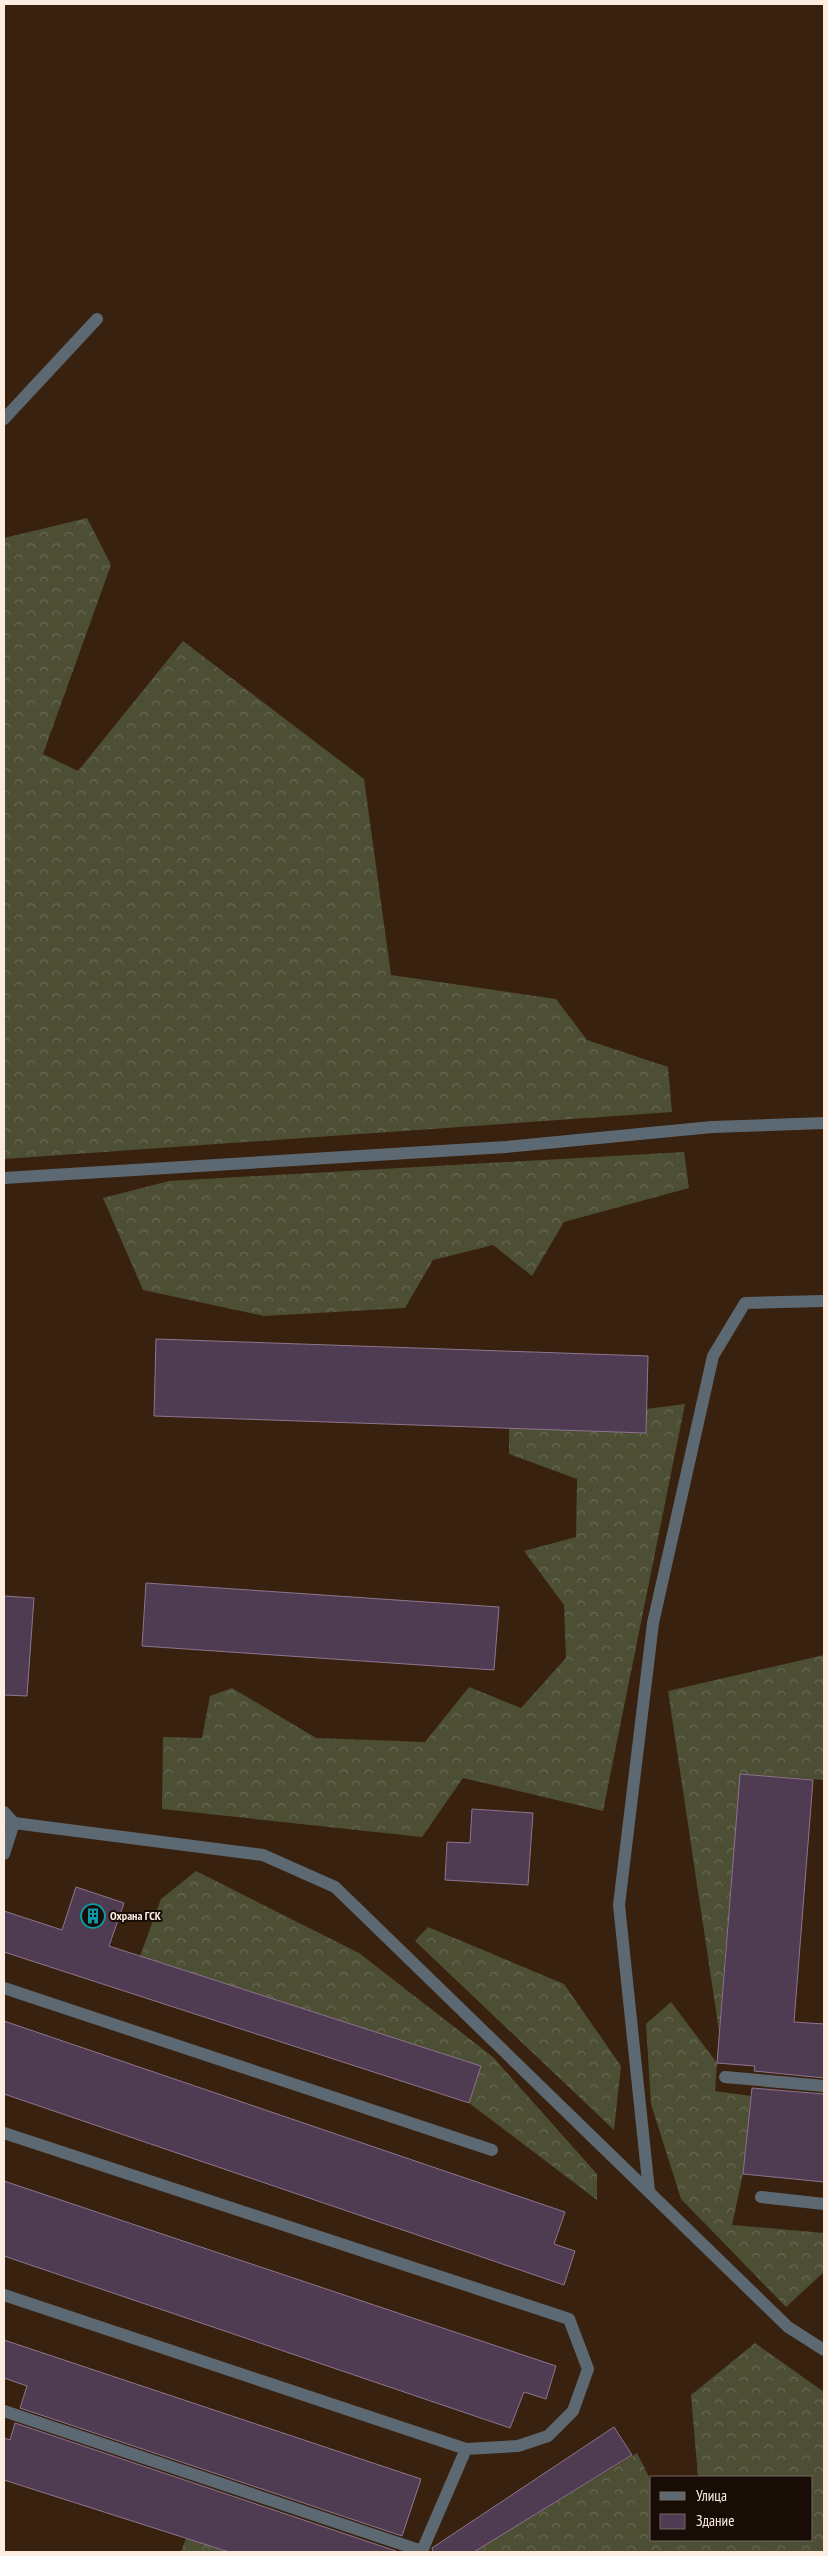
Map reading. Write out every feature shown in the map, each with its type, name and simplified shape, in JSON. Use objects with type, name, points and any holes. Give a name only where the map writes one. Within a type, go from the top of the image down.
[{"type":"lane","points":[[4,419],[97,319]]},
{"type":"lane","points":[[4,1178],[506,1147],[712,1127],[824,1123]]},
{"type":"lane","points":[[649,2191],[619,1905],[653,1622],[713,1356],[745,1303],[824,1302]]},
{"type":"lane","points":[[4,1812],[9,1824],[4,1854]]},
{"type":"lane","points":[[9,1824],[263,1855],[336,1887],[788,2327],[824,2350]]},
{"type":"lane","points":[[4,1988],[492,2150]]},
{"type":"lane","points":[[726,2077],[824,2086]]},
{"type":"lane","points":[[4,2133],[569,2319],[588,2369],[573,2411],[548,2436],[518,2446],[466,2449],[4,2294]]},
{"type":"lane","points":[[761,2197],[824,2204]]},
{"type":"lane","points":[[4,2411],[422,2551],[466,2449]]},
{"type":"green space","points":[[87,518],[111,565],[43,754],[78,771],[183,641],[364,779],[391,975],[556,999],[587,1040],[668,1067],[672,1112],[4,1159],[4,538]]},
{"type":"green space","points":[[684,1152],[689,1188],[564,1222],[532,1276],[493,1245],[433,1260],[405,1308],[264,1316],[143,1290],[103,1198],[169,1181]]},
{"type":"green space","points":[[685,1404],[603,1811],[463,1778],[422,1837],[162,1809],[163,1737],[202,1738],[210,1696],[232,1688],[316,1738],[425,1742],[469,1687],[521,1708],[566,1658],[564,1605],[524,1551],[576,1537],[577,1479],[509,1454],[509,1428],[646,1433],[646,1409]]},
{"type":"green space","points":[[824,1655],[824,1780],[740,1774],[719,2031],[668,1691]]},
{"type":"green space","points":[[196,1871],[359,1953],[493,2057],[597,2174],[597,2200],[469,2103],[481,2066],[140,1956],[161,1899]]},
{"type":"green space","points":[[428,1927],[564,1984],[621,2066],[614,2130],[415,1941]]},
{"type":"green space","points":[[671,2002],[717,2063],[715,2091],[751,2096],[743,2174],[732,2225],[824,2233],[824,2272],[786,2307],[681,2199],[651,2104],[646,2024]]},
{"type":"green space","points":[[755,2343],[824,2392],[824,2552],[474,2552],[637,2453],[650,2479],[650,2541],[813,2541],[813,2476],[698,2476],[691,2395]]},
{"type":"green space","points":[[186,2538],[229,2552],[181,2552]]},
{"type":"building","points":[[156,1339],[648,1356],[646,1433],[154,1416]]},
{"type":"building","points":[[146,1583],[499,1607],[494,1670],[142,1646]]},
{"type":"building","points":[[4,1596],[34,1598],[27,1696],[4,1695]]},
{"type":"building","points":[[740,1774],[813,1780],[794,2022],[824,2024],[824,2078],[754,2071],[755,2066],[717,2063]]},
{"type":"building","points":[[472,1809],[533,1813],[528,1885],[445,1880],[447,1842],[470,1843]]},
{"type":"building","points":[[76,1887],[124,1903],[109,1946],[481,2066],[469,2103],[4,1952],[4,1911],[62,1930]]},
{"type":"building","points":[[4,2021],[565,2212],[554,2244],[575,2251],[564,2285],[4,2094]]},
{"type":"building","points":[[752,2088],[824,2094],[824,2182],[743,2174]]},
{"type":"building","points":[[4,2181],[556,2366],[546,2399],[524,2392],[510,2428],[4,2256]]},
{"type":"building","points":[[4,2340],[421,2479],[402,2536],[20,2408],[27,2386],[4,2378]]},
{"type":"building","points":[[15,2423],[396,2552],[229,2552],[4,2480],[4,2438],[10,2440]]},
{"type":"building","points":[[614,2427],[632,2455],[474,2552],[433,2552],[432,2548]]},
{"type":"place","name":"Охрана ГСК","points":[[93,1916]]}]
